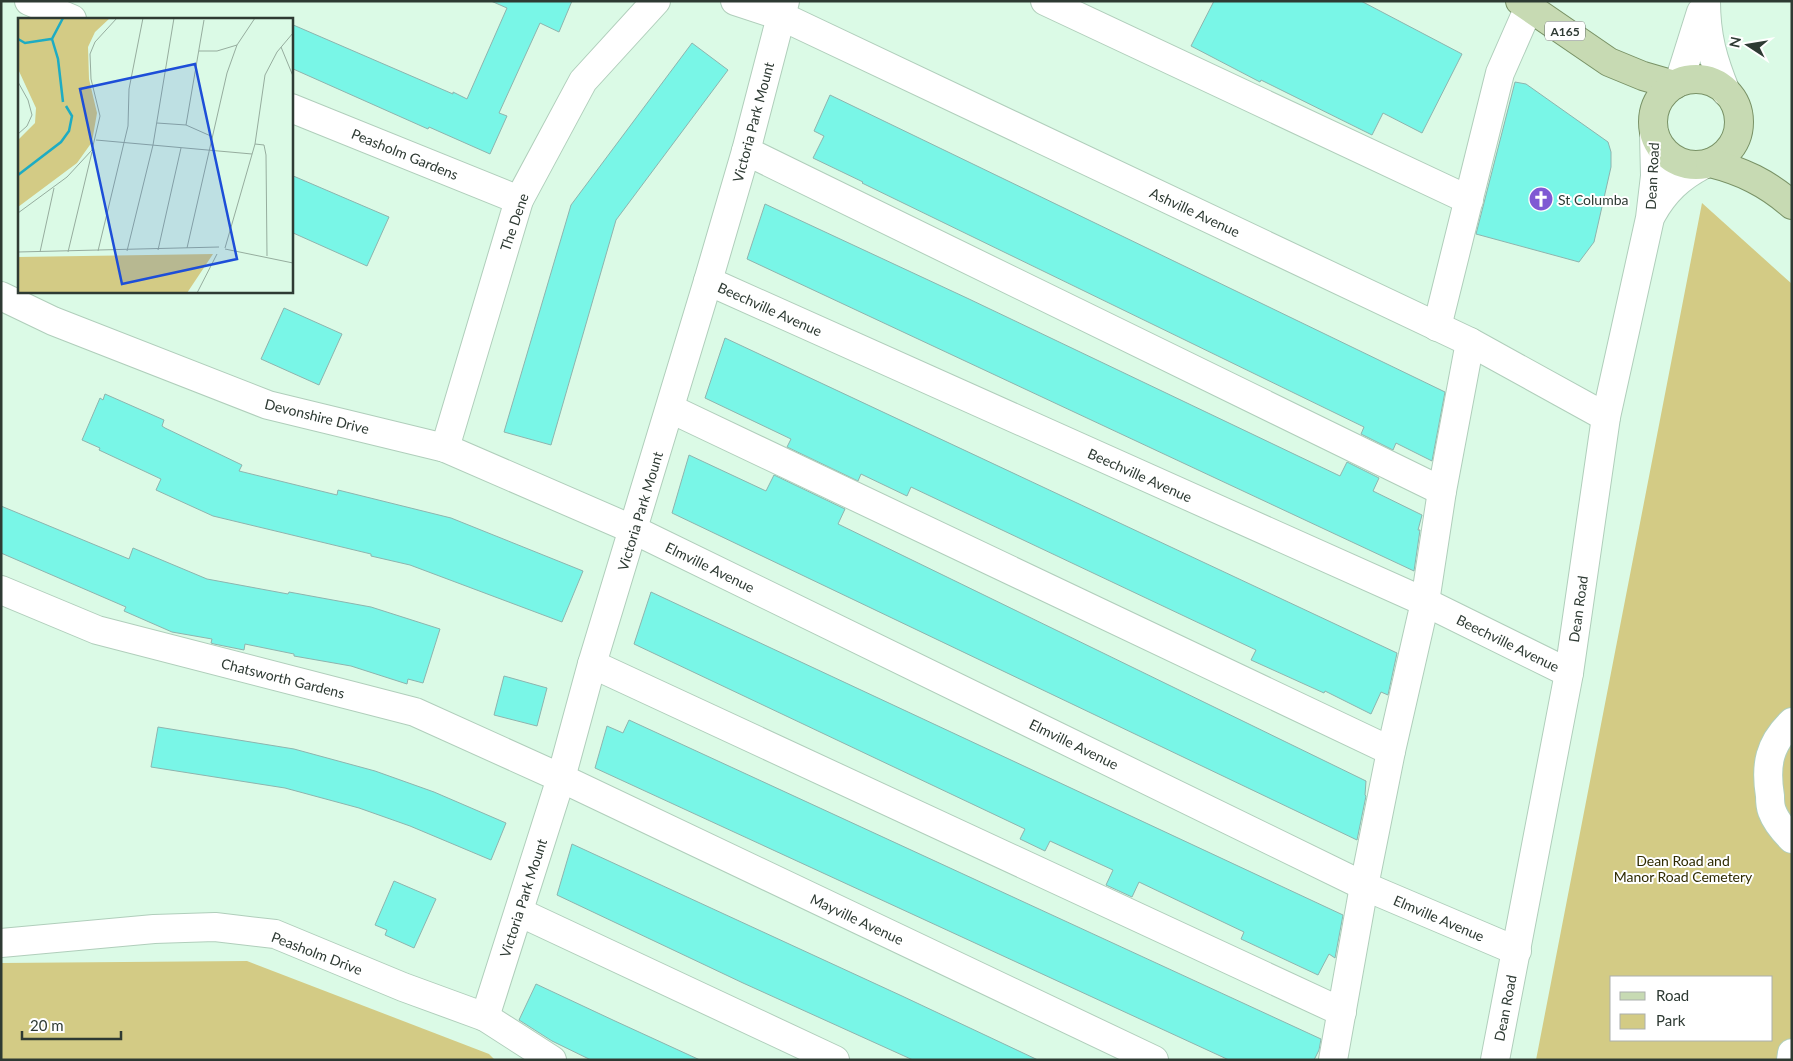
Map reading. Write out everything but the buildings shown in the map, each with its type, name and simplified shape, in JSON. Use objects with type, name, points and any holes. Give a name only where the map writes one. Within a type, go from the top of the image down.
[{"type":"main road","name":"A165","points":[[1525,4],[1609,62],[1643,76],[1676,83]]},
{"type":"main road","name":"A165","points":[[1609,62],[1634,93],[1653,130]]},
{"type":"main road","points":[[1691,79],[1704,80],[1716,84],[1732,102],[1743,135],[1762,174],[1784,198],[1743,173],[1707,164],[1682,163],[1672,158],[1661,148],[1653,130],[1652,116],[1655,107],[1666,90],[1676,83],[1691,79]]},
{"type":"main road","points":[[1707,164],[1722,157],[1730,148],[1737,131],[1732,102]]},
{"type":"street","points":[[29,1],[70,18]]},
{"type":"street","name":"The Dene","points":[[445,448],[520,200],[583,81],[656,1]]},
{"type":"street","name":"Ashville Avenue","points":[[734,1],[783,8],[1470,342],[1606,417]]},
{"type":"street","points":[[1045,1],[1469,200]]},
{"type":"street","points":[[1676,83],[1705,1]]},
{"type":"street","points":[[1705,1],[1710,48],[1717,70],[1732,102]]},
{"type":"street","points":[[1437,326],[1500,73],[1525,4]]},
{"type":"street","name":"Victoria Park Mount","points":[[485,1017],[561,778],[592,664],[708,281],[746,151],[783,8]]},
{"type":"street","name":"Peasholm Gardens","points":[[292,108],[520,200]]},
{"type":"street","name":"Dean Road","points":[[1495,1060],[1569,673],[1606,417],[1650,218],[1655,176],[1653,130]]},
{"type":"street","points":[[746,151],[1442,490]]},
{"type":"street","name":"Dean Road","points":[[1650,218],[1659,201],[1672,186],[1686,174],[1707,164]]},
{"type":"street","name":"Beechville Avenue","points":[[708,281],[1425,602],[1569,673]]},
{"type":"street","name":"Devonshire Drive","points":[[1,296],[53,320],[268,405],[445,448],[634,530]]},
{"type":"street","points":[[1333,1060],[1364,886],[1391,751],[1425,602],[1442,490],[1470,342]]},
{"type":"street","points":[[670,409],[1391,751]]},
{"type":"street","name":"Elmville Avenue","points":[[634,530],[1364,886],[1517,951]]},
{"type":"street","name":"Chatsworth Gardens","points":[[1,590],[97,630],[415,712],[561,778]]},
{"type":"street","points":[[592,664],[1342,1012]]},
{"type":"street","points":[[1792,722],[1782,731],[1774,745],[1767,774],[1772,811],[1780,827],[1792,839]]},
{"type":"street","name":"Mayville Avenue","points":[[561,778],[1154,1060]]},
{"type":"street","points":[[519,912],[835,1060]]},
{"type":"street","name":"Peasholm Drive","points":[[1,943],[154,929],[214,927],[274,934],[403,987],[485,1017],[552,1060]]},
{"type":"street","points":[[1791,1060],[1792,1053]]},
{"type":"green space","name":"Dean Road and Manor Road Cemetery","points":[[1702,203],[1792,284],[1792,1060],[1536,1060]]},
{"type":"green space","points":[[247,961],[489,1054],[495,1060],[1,1060],[1,963]]},
{"type":"place","name":"St Columba","points":[[1541,199]]}]
